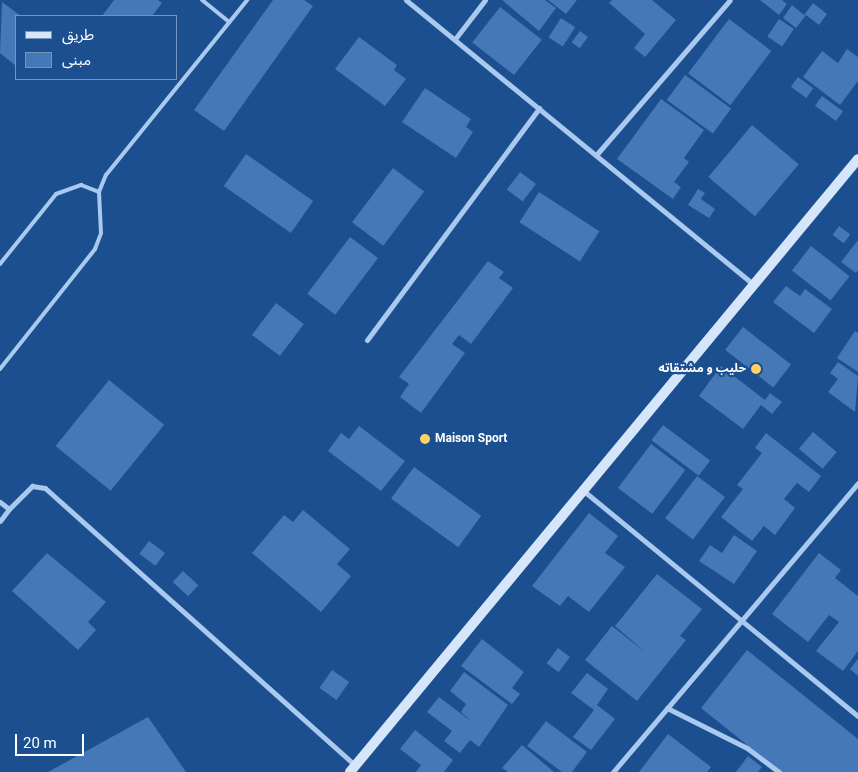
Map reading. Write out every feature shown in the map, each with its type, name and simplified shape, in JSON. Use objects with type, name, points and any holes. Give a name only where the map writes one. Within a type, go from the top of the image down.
[{"type":"main road","points":[[353,768],[585,492],[858,159]]},
{"type":"street","points":[[406,0],[597,154],[755,286]]},
{"type":"street","points":[[455,39],[485,0]]},
{"type":"street","points":[[597,154],[730,0]]},
{"type":"street","points":[[368,340],[539,108]]},
{"type":"street","points":[[613,772],[858,483]]},
{"type":"street","points":[[0,521],[32,486],[45,488],[353,768]]},
{"type":"street","points":[[585,492],[858,716]]},
{"type":"street","points":[[0,502],[9,510]]},
{"type":"street","points":[[667,708],[747,748],[779,772]]},
{"type":"lane","points":[[202,0],[229,22]]},
{"type":"lane","points":[[0,369],[95,249],[101,233],[99,192],[106,176],[247,0]]},
{"type":"lane","points":[[0,264],[56,194],[81,186],[99,192]]},
{"type":"building","points":[[114,0],[158,0],[162,3],[153,15],[103,15]]},
{"type":"building","points":[[273,0],[304,0],[313,6],[224,131],[194,110]]},
{"type":"building","points":[[502,0],[545,0],[556,8],[539,31]]},
{"type":"building","points":[[548,0],[577,0],[566,14]]},
{"type":"building","points":[[612,0],[652,0],[676,20],[645,57],[634,48],[645,34],[609,3]]},
{"type":"building","points":[[760,0],[782,0],[787,4],[779,15]]},
{"type":"building","points":[[2,2],[20,15],[15,15],[15,65],[0,53]]},
{"type":"building","points":[[813,3],[827,14],[819,25],[806,15],[796,28],[783,18],[792,5],[804,15]]},
{"type":"building","points":[[500,7],[542,40],[514,75],[472,42]]},
{"type":"building","points":[[561,18],[575,27],[563,47],[548,37]]},
{"type":"building","points":[[729,19],[771,51],[730,105],[688,73]]},
{"type":"building","points":[[779,19],[794,29],[782,46],[767,36]]},
{"type":"building","points":[[580,31],[588,37],[580,48],[572,42]]},
{"type":"building","points":[[359,37],[397,65],[394,70],[406,79],[385,106],[335,69]]},
{"type":"building","points":[[847,49],[858,57],[858,81],[840,105],[803,77],[822,51],[838,63]]},
{"type":"building","points":[[685,75],[731,109],[713,134],[667,100]]},
{"type":"building","points":[[798,77],[813,88],[806,98],[791,87]]},
{"type":"building","points":[[425,88],[471,119],[466,127],[473,132],[456,158],[402,122]]},
{"type":"building","points":[[822,96],[843,111],[836,121],[815,106]]},
{"type":"building","points":[[661,99],[704,130],[684,158],[689,162],[674,182],[681,187],[673,199],[617,159]]},
{"type":"building","points":[[752,125],[799,164],[755,216],[708,177]]},
{"type":"building","points":[[246,154],[313,201],[291,233],[224,186]]},
{"type":"building","points":[[393,168],[424,191],[383,246],[352,222]]},
{"type":"building","points":[[520,172],[536,184],[523,202],[507,190]]},
{"type":"building","points":[[698,189],[705,193],[701,199],[715,209],[709,218],[688,205]]},
{"type":"building","points":[[539,192],[599,231],[580,261],[519,222]]},
{"type":"building","points":[[839,226],[850,234],[844,243],[833,235]]},
{"type":"building","points":[[350,237],[378,258],[335,315],[307,294]]},
{"type":"building","points":[[858,240],[858,270],[856,273],[841,262]]},
{"type":"building","points":[[811,246],[850,276],[831,301],[792,270]]},
{"type":"building","points":[[488,261],[504,272],[499,278],[513,288],[471,344],[459,335],[452,344],[465,353],[421,413],[400,397],[409,384],[399,377]]},
{"type":"building","points":[[786,286],[800,296],[805,289],[832,309],[814,333],[773,302]]},
{"type":"building","points":[[276,303],[304,324],[280,356],[252,335]]},
{"type":"building","points":[[743,327],[791,365],[773,387],[725,350]]},
{"type":"building","points":[[855,331],[858,333],[858,372],[837,358]]},
{"type":"building","points":[[838,362],[858,376],[855,412],[828,392],[838,379],[830,373]]},
{"type":"building","points":[[721,366],[765,400],[770,393],[782,402],[772,414],[761,405],[743,429],[699,396]]},
{"type":"building","points":[[109,380],[164,425],[111,491],[56,446]]},
{"type":"building","points":[[663,425],[710,461],[699,476],[652,440]]},
{"type":"building","points":[[359,426],[405,461],[381,491],[328,451],[341,433],[349,439]]},
{"type":"building","points":[[813,432],[837,452],[823,469],[799,449]]},
{"type":"building","points":[[766,433],[821,476],[809,492],[797,483],[784,499],[795,508],[775,535],[764,526],[752,541],[721,517],[743,489],[737,485],[762,453],[755,448]]},
{"type":"building","points":[[651,444],[685,470],[652,514],[618,488]]},
{"type":"building","points":[[414,467],[481,516],[458,547],[391,499]]},
{"type":"building","points":[[697,476],[725,497],[693,539],[665,518]]},
{"type":"building","points":[[303,510],[350,549],[337,564],[351,576],[321,612],[252,553],[284,515],[293,522]]},
{"type":"building","points":[[589,513],[618,536],[605,553],[625,567],[589,612],[568,596],[560,606],[532,586]]},
{"type":"building","points":[[734,535],[757,551],[734,584],[699,561],[710,545],[722,553]]},
{"type":"building","points":[[149,541],[165,553],[155,566],[139,554]]},
{"type":"building","points":[[47,553],[106,602],[88,622],[96,630],[78,650],[12,591]]},
{"type":"building","points":[[819,553],[841,570],[835,578],[858,596],[858,651],[843,671],[816,651],[839,622],[829,615],[808,642],[772,614]]},
{"type":"building","points":[[183,571],[198,585],[188,596],[173,582]]},
{"type":"building","points":[[657,574],[702,609],[680,636],[686,640],[637,701],[585,660],[612,626],[645,652],[615,626]]},
{"type":"building","points":[[482,639],[524,672],[512,688],[520,694],[512,704],[461,666]]},
{"type":"building","points":[[558,648],[570,657],[559,672],[547,663]]},
{"type":"building","points":[[747,650],[858,739],[858,772],[781,772],[701,708]]},
{"type":"building","points":[[858,659],[858,676],[850,669]]},
{"type":"building","points":[[332,670],[349,682],[337,700],[319,688]]},
{"type":"building","points":[[464,672],[508,705],[479,747],[470,740],[460,753],[444,741],[452,731],[427,712],[439,697],[472,722],[461,712],[466,704],[450,691]]},
{"type":"building","points":[[587,673],[608,689],[597,705],[615,719],[591,750],[573,737],[594,710],[571,693]]},
{"type":"building","points":[[148,717],[186,772],[48,772]]},
{"type":"building","points":[[546,721],[587,752],[572,772],[562,772],[527,746]]},
{"type":"building","points":[[415,730],[453,760],[444,772],[416,772],[421,765],[400,749]]},
{"type":"building","points":[[668,734],[711,767],[707,772],[639,772]]},
{"type":"building","points":[[522,745],[554,772],[508,772],[502,768]]},
{"type":"building","points":[[748,756],[762,767],[758,772],[736,772]]},
{"type":"place","name":"حليب و مشتقاته","points":[[756,369]]},
{"type":"place","name":"Maison Sport","points":[[425,439]]}]
